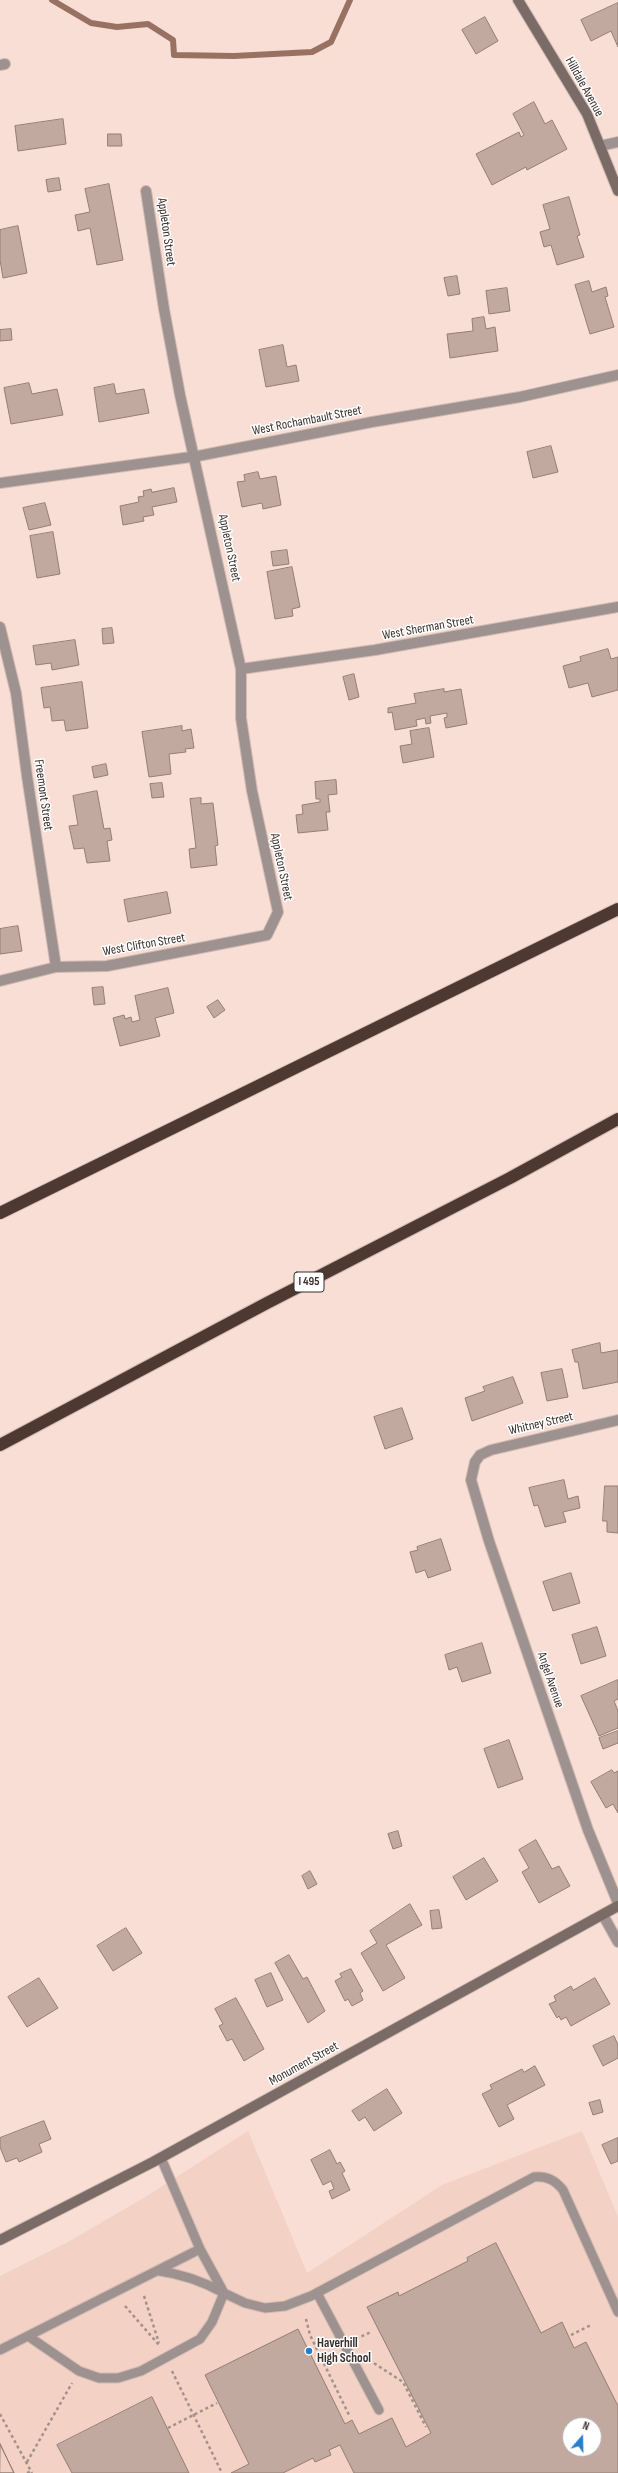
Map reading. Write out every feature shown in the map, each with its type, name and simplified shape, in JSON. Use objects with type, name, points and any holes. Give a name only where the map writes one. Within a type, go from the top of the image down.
[{"type":"highway","points":[[0,1213],[618,909]]},
{"type":"highway","name":"I 495","points":[[0,1445],[267,1303],[510,1178],[618,1119]]},
{"type":"main road","name":"Hilldale Avenue","points":[[518,0],[587,114],[618,191]]},
{"type":"main road","name":"Monument Street","points":[[0,2240],[161,2158],[603,1915],[618,1904]]},
{"type":"street","points":[[600,146],[618,142]]},
{"type":"street","name":"Appleton Street","points":[[146,191],[167,325],[180,396],[195,457],[241,668],[241,718],[252,791],[278,912]]},
{"type":"street","name":"West Rochambault Street","points":[[0,483],[195,457],[372,422],[520,397],[618,375]]},
{"type":"street","name":"West Sherman Street","points":[[241,668],[375,650],[618,607]]},
{"type":"street","name":"Freemont Street","points":[[0,627],[16,693],[26,776],[56,967]]},
{"type":"street","name":"West Clifton Street","points":[[0,981],[56,967],[107,966],[267,935],[278,912]]},
{"type":"street","name":"Whitney Street","points":[[475,1462],[480,1455],[491,1450],[618,1420]]},
{"type":"street","name":"Angel Avenue","points":[[475,1462],[471,1480],[489,1541],[588,1830],[618,1904]]},
{"type":"street","points":[[603,1915],[618,1942]]},
{"type":"lane","points":[[161,2158],[200,2249],[224,2293]]},
{"type":"lane","points":[[159,2271],[179,2273],[204,2282],[245,2303],[276,2308],[316,2293],[458,2216],[534,2177],[541,2176],[557,2182],[563,2190],[618,2312]]},
{"type":"lane","points":[[0,2350],[200,2249]]},
{"type":"lane","points":[[28,2336],[79,2371],[98,2378],[118,2378],[141,2371],[200,2339],[212,2322],[224,2293]]},
{"type":"lane","points":[[316,2293],[379,2410]]},
{"type":"path","points":[[125,2306],[160,2346],[144,2296]]},
{"type":"path","points":[[306,2319],[310,2335],[350,2417]]},
{"type":"path","points":[[571,2335],[591,2324]]},
{"type":"path","points":[[361,2345],[357,2339],[371,2332]]},
{"type":"path","points":[[368,2359],[403,2382],[426,2427]]},
{"type":"path","points":[[172,2372],[222,2473]]},
{"type":"path","points":[[26,2462],[73,2381]]},
{"type":"path","points":[[168,2428],[216,2403]]},
{"type":"path","points":[[0,2414],[32,2472],[27,2473]]},
{"type":"shaded area","name":"Haverhill High School","points":[[248,2131],[307,2273],[442,2185],[582,2131],[618,2217],[618,2473],[0,2473],[0,2276],[68,2242],[147,2196]]},
{"type":"building","points":[[618,3],[618,47],[611,31],[591,41],[581,20]]},
{"type":"building","points":[[485,17],[498,41],[476,54],[462,30]]},
{"type":"building","points":[[534,102],[545,124],[552,120],[567,149],[527,170],[526,167],[492,185],[476,154],[519,132],[521,137],[524,135],[513,114]]},
{"type":"building","points":[[63,119],[66,144],[18,151],[15,126]]},
{"type":"building","points":[[108,134],[121,134],[122,146],[108,146]]},
{"type":"building","points":[[59,178],[61,190],[48,192],[46,180]]},
{"type":"building","points":[[109,184],[123,260],[97,265],[90,228],[78,231],[75,215],[90,212],[85,189]]},
{"type":"building","points":[[569,197],[580,235],[577,236],[584,257],[557,265],[551,245],[544,247],[540,232],[550,229],[543,205]]},
{"type":"building","points":[[18,226],[27,273],[3,278],[0,260],[0,230]]},
{"type":"building","points":[[457,276],[460,294],[448,296],[444,278]]},
{"type":"building","points":[[589,281],[592,292],[606,287],[608,296],[605,297],[614,327],[590,334],[575,285]]},
{"type":"building","points":[[507,288],[510,311],[489,314],[486,291]]},
{"type":"building","points":[[484,317],[486,329],[495,327],[498,351],[450,358],[447,334],[473,331],[472,319]]},
{"type":"building","points":[[11,329],[12,340],[0,341],[0,330]]},
{"type":"building","points":[[283,345],[287,367],[296,365],[299,381],[266,387],[259,350]]},
{"type":"building","points":[[29,383],[32,394],[57,389],[63,415],[11,424],[4,388]]},
{"type":"building","points":[[114,384],[116,394],[144,389],[149,413],[99,422],[94,388]]},
{"type":"building","points":[[551,446],[558,472],[533,478],[527,452]]},
{"type":"building","points":[[258,472],[260,479],[276,476],[281,505],[263,509],[262,503],[242,507],[237,482],[245,481],[244,475]]},
{"type":"building","points":[[174,488],[177,502],[152,507],[154,515],[143,517],[144,521],[123,525],[120,506],[139,502],[138,497],[144,496],[143,491],[151,489],[152,492]]},
{"type":"building","points":[[45,503],[51,525],[29,530],[23,508]]},
{"type":"building","points":[[53,532],[60,574],[37,578],[30,536]]},
{"type":"building","points":[[287,550],[289,564],[273,566],[271,552]]},
{"type":"building","points":[[292,567],[300,607],[292,609],[293,616],[275,619],[267,572]]},
{"type":"building","points":[[112,628],[114,643],[103,644],[102,629]]},
{"type":"building","points":[[75,640],[79,665],[52,670],[51,663],[36,665],[33,646]]},
{"type":"building","points":[[608,649],[611,659],[618,657],[618,690],[592,697],[588,683],[569,688],[563,666],[581,661],[580,657]]},
{"type":"building","points":[[354,674],[359,697],[349,700],[343,677]]},
{"type":"building","points":[[82,682],[88,728],[66,731],[64,720],[52,721],[50,707],[44,708],[41,688]]},
{"type":"building","points":[[444,689],[444,692],[461,689],[467,724],[446,728],[444,718],[447,717],[447,713],[430,716],[431,723],[426,724],[425,718],[416,720],[417,726],[395,730],[392,712],[388,713],[388,708],[416,703],[414,694]]},
{"type":"building","points":[[182,726],[182,731],[191,729],[194,748],[185,749],[186,752],[169,754],[171,774],[149,777],[142,732]]},
{"type":"building","points":[[429,728],[434,757],[403,763],[400,746],[412,744],[410,731]]},
{"type":"building","points":[[106,764],[108,775],[94,778],[92,767]]},
{"type":"building","points":[[336,780],[337,794],[328,795],[330,812],[326,812],[328,830],[298,833],[296,815],[303,814],[302,805],[320,802],[320,799],[316,799],[315,782]]},
{"type":"building","points":[[162,783],[164,797],[152,798],[150,784]]},
{"type":"building","points":[[97,791],[104,829],[110,828],[112,840],[107,841],[110,861],[87,863],[84,848],[74,849],[69,826],[78,825],[73,796]]},
{"type":"building","points":[[201,798],[201,804],[213,803],[218,845],[215,846],[217,865],[191,868],[189,849],[196,848],[190,799]]},
{"type":"building","points":[[167,892],[171,913],[128,922],[124,900]]},
{"type":"building","points":[[18,926],[22,951],[0,954],[0,929]]},
{"type":"building","points":[[103,987],[105,1004],[94,1005],[92,988]]},
{"type":"building","points":[[168,988],[174,1013],[155,1018],[160,1036],[120,1046],[113,1018],[124,1015],[125,1019],[131,1017],[132,1022],[140,1020],[135,996]]},
{"type":"building","points":[[218,1000],[225,1010],[214,1018],[207,1007]]},
{"type":"building","points":[[600,1343],[601,1353],[618,1350],[618,1382],[583,1389],[578,1362],[575,1362],[572,1350]]},
{"type":"building","points":[[562,1369],[568,1397],[547,1401],[541,1373]]},
{"type":"building","points":[[513,1377],[523,1403],[472,1421],[465,1398],[485,1391],[483,1387]]},
{"type":"building","points":[[402,1408],[413,1439],[385,1449],[374,1417]]},
{"type":"building","points":[[564,1480],[568,1499],[578,1496],[580,1508],[563,1512],[566,1522],[545,1527],[538,1505],[534,1506],[529,1488]]},
{"type":"building","points":[[605,1486],[618,1486],[618,1533],[607,1532],[607,1521],[603,1521]]},
{"type":"building","points":[[441,1539],[451,1570],[428,1578],[425,1570],[416,1573],[410,1552],[418,1550],[417,1547]]},
{"type":"building","points":[[571,1573],[580,1603],[553,1611],[543,1582]]},
{"type":"building","points":[[597,1627],[606,1656],[581,1664],[572,1635]]},
{"type":"building","points":[[482,1643],[491,1673],[462,1682],[457,1667],[449,1670],[445,1655]]},
{"type":"building","points":[[618,1680],[618,1699],[614,1701],[618,1711],[618,1728],[599,1736],[581,1696]]},
{"type":"building","points":[[618,1731],[618,1743],[603,1749],[599,1738]]},
{"type":"building","points":[[509,1740],[523,1779],[498,1788],[484,1749]]},
{"type":"building","points":[[612,1770],[614,1773],[618,1771],[618,1813],[613,1804],[606,1808],[591,1782]]},
{"type":"building","points":[[398,1831],[402,1846],[393,1849],[388,1834]]},
{"type":"building","points":[[536,1840],[552,1869],[559,1866],[570,1886],[539,1903],[522,1872],[529,1868],[519,1850]]},
{"type":"building","points":[[484,1858],[498,1881],[466,1900],[453,1877]]},
{"type":"building","points":[[310,1871],[317,1884],[308,1889],[302,1876]]},
{"type":"building","points":[[410,1904],[422,1925],[386,1945],[405,1978],[383,1991],[361,1953],[377,1943],[370,1931]]},
{"type":"building","points":[[439,1910],[442,1928],[432,1929],[430,1911]]},
{"type":"building","points":[[126,1928],[142,1953],[113,1971],[97,1946]]},
{"type":"building","points":[[289,1955],[303,1979],[307,1977],[325,2011],[308,2023],[275,1963]]},
{"type":"building","points":[[351,1969],[363,1991],[360,1993],[363,2000],[352,2006],[348,1999],[345,2001],[335,1981],[342,1977],[340,1974]]},
{"type":"building","points":[[271,1973],[283,2000],[267,2007],[255,1980]]},
{"type":"building","points":[[39,1978],[58,2008],[27,2027],[8,1997]]},
{"type":"building","points":[[595,1978],[610,2004],[571,2026],[566,2017],[561,2020],[559,2016],[557,2018],[549,2004],[556,2001],[554,1996],[571,1986],[573,1990]]},
{"type":"building","points":[[236,1998],[264,2049],[244,2061],[232,2039],[227,2041],[219,2026],[223,2024],[215,2009]]},
{"type":"building","points":[[614,2036],[618,2045],[618,2058],[603,2066],[593,2046]]},
{"type":"building","points":[[535,2066],[545,2085],[507,2105],[514,2119],[499,2127],[482,2094],[492,2089],[490,2085],[522,2069],[524,2072]]},
{"type":"building","points":[[387,2089],[402,2113],[374,2131],[365,2117],[359,2121],[352,2111]]},
{"type":"building","points":[[600,2100],[603,2112],[593,2115],[589,2103]]},
{"type":"building","points":[[44,2121],[51,2139],[39,2144],[42,2152],[19,2162],[17,2158],[6,2162],[0,2147],[0,2138]]},
{"type":"building","points":[[618,2138],[618,2161],[611,2164],[602,2145]]},
{"type":"building","points":[[330,2150],[337,2164],[340,2162],[345,2171],[342,2173],[350,2190],[332,2199],[329,2191],[334,2189],[331,2181],[323,2185],[311,2160]]},
{"type":"building","name":"Haverhill High School","points":[[496,2243],[541,2333],[562,2322],[574,2348],[586,2342],[618,2406],[618,2473],[354,2473],[340,2445],[329,2450],[331,2455],[315,2462],[313,2458],[283,2473],[231,2473],[249,2464],[205,2375],[298,2329],[345,2424],[352,2420],[359,2434],[392,2418],[406,2447],[431,2433],[367,2307],[398,2292],[399,2296],[468,2261],[467,2258]]},
{"type":"building","points":[[152,2397],[189,2473],[72,2473],[57,2445]]},
{"type":"building","points":[[0,2444],[14,2473],[0,2473]]},
{"type":"building","points":[[0,2444],[14,2473],[0,2473]]},
{"type":"waterway","points":[[52,0],[91,23],[117,27],[148,24],[173,40],[174,55],[234,56],[312,52],[331,42],[350,0]]},
{"type":"place","name":"Haverhill High School","points":[[309,2351]]}]
